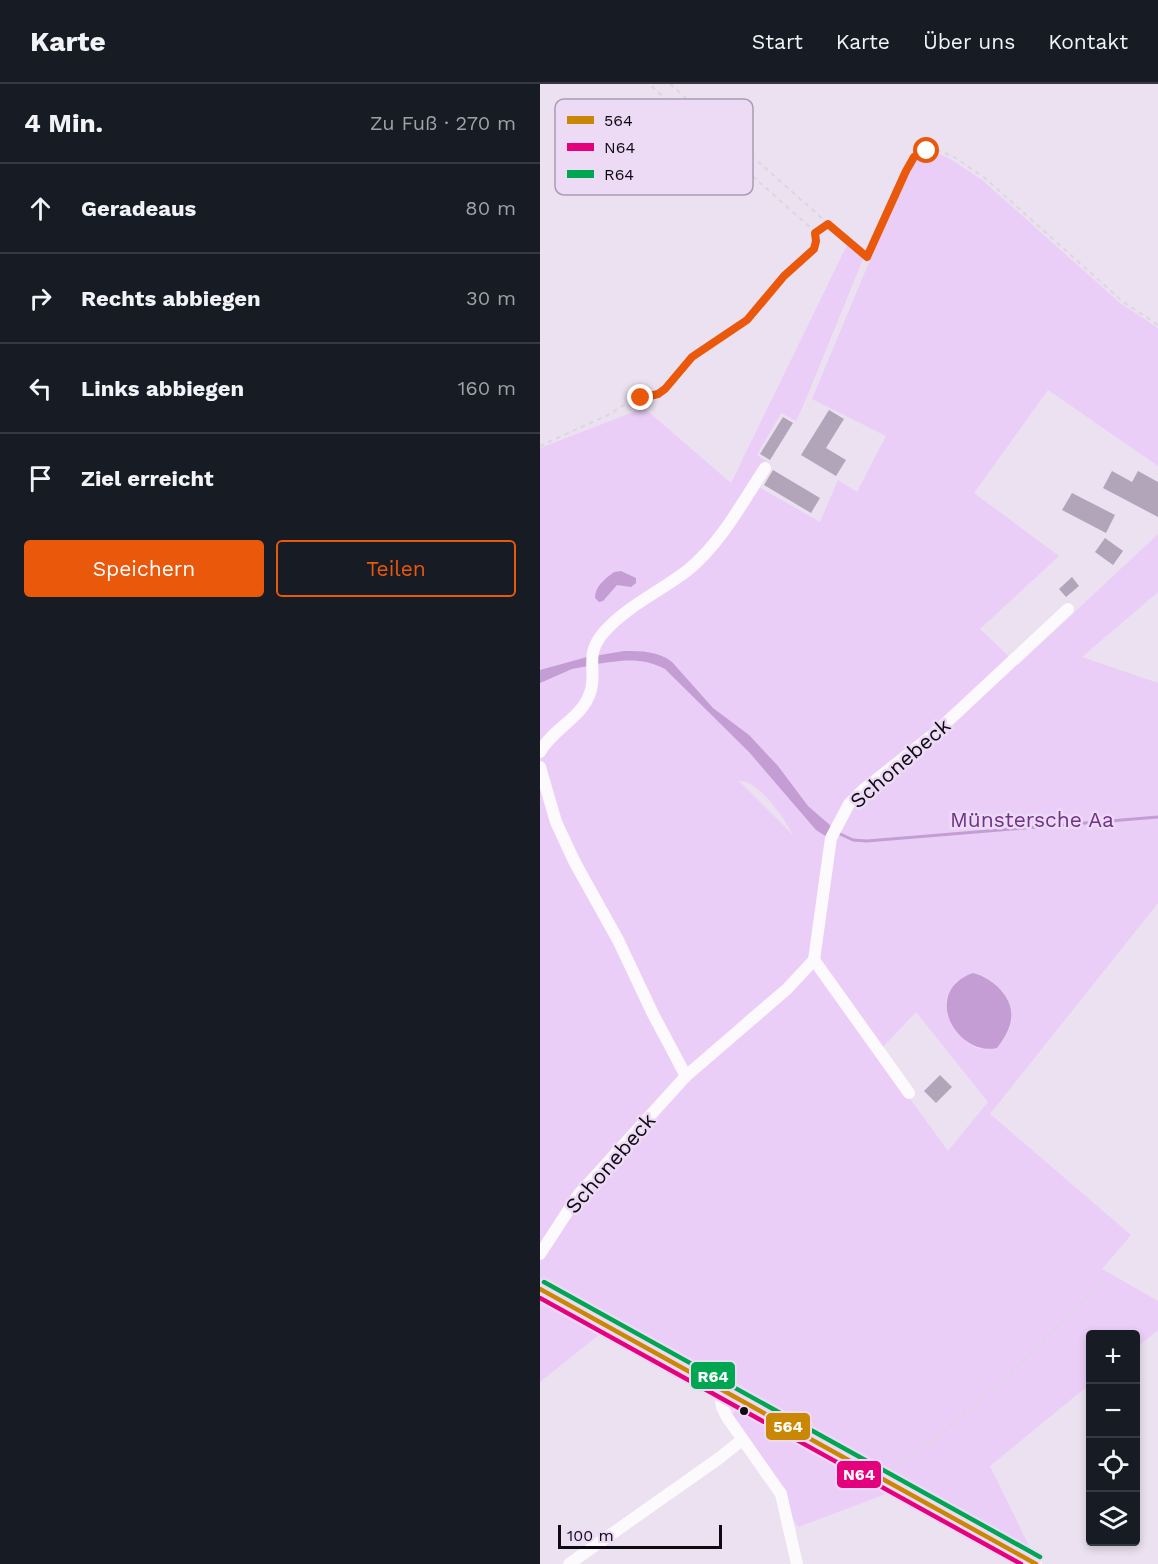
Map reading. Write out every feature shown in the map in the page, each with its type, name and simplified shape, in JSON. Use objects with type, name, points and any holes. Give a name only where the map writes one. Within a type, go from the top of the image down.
[{"type":"street","points":[[540,752],[545,742],[578,712],[590,693],[591,663],[595,643],[618,619],[688,569],[712,547],[765,468]]},
{"type":"street","name":"Schonebeck","points":[[540,1254],[579,1194],[686,1076],[787,989],[814,960],[831,838],[849,804],[863,789],[934,734],[1068,609]]},
{"type":"street","points":[[540,767],[556,822],[574,861],[618,940],[652,1014],[686,1076]]},
{"type":"street","points":[[814,960],[909,1093]]},
{"type":"street","points":[[540,1289],[1036,1564]]},
{"type":"street","points":[[718,1388],[722,1407],[727,1417],[781,1494],[797,1564]]},
{"type":"street","points":[[569,1564],[742,1440]]},
{"type":"path","points":[[648,84],[665,99]]},
{"type":"path","points":[[670,84],[687,99]]},
{"type":"path","points":[[753,158],[867,257],[914,157],[927,151],[940,151],[954,157],[985,178],[1122,301],[1158,325]]},
{"type":"path","points":[[540,446],[608,415],[627,403],[641,398],[654,397],[665,389],[692,357],[747,320],[784,276],[814,249],[815,233],[753,178]]},
{"type":"path","points":[[815,233],[828,224]]},
{"type":"path","points":[[884,1480],[890,1469],[906,1456],[936,1438],[1014,1371],[1104,1281]]},
{"type":"green space","points":[[927,154],[940,154],[952,160],[982,180],[1120,303],[1158,328],[1158,466],[1048,390],[974,493],[1059,556],[980,629],[1018,665],[1158,534],[1158,592],[1082,657],[1158,683],[1158,903],[990,1114],[1131,1235],[1102,1269],[1158,1301],[1158,1330],[1140,1345],[1140,1330],[1086,1330],[1086,1387],[990,1466],[1032,1552],[952,1506],[842,1451],[611,1325],[540,1382],[540,781],[613,943],[683,1085],[813,965],[948,1151],[988,1102],[916,1012],[881,1049],[818,964],[828,878],[820,872],[810,954],[801,970],[749,1013],[685,1073],[562,821],[540,762],[542,754],[540,746],[540,448],[644,408],[731,483],[847,245],[863,259],[806,399],[796,421],[781,413],[757,455],[766,461],[750,482],[820,522],[838,480],[857,492],[886,436],[812,399],[870,260],[917,160]],"holes":[[[739,781],[747,782],[763,793],[793,835]],[[957,980],[994,983],[1002,991],[1011,1007],[1011,1022],[1009,1030],[997,1048],[978,1048],[972,1046],[956,1029],[948,1015],[946,1002]]]},
{"type":"green space","points":[[739,1405],[891,1492],[798,1527],[742,1440],[732,1415]]},
{"type":"shaded area","points":[[621,571],[636,578],[636,583],[631,587],[617,585],[603,601],[599,602],[595,594],[599,586],[614,572]]},
{"type":"shaded area","points":[[624,651],[655,654],[672,662],[713,708],[749,735],[778,766],[808,806],[831,826],[827,837],[816,830],[749,752],[665,669],[639,661],[595,664],[594,656]]},
{"type":"shaded area","points":[[587,657],[588,666],[572,669],[540,683],[540,670]]},
{"type":"shaded area","points":[[973,973],[998,987],[1009,1002],[1010,1025],[997,1048],[982,1048],[969,1043],[950,1021],[947,1007],[949,994],[957,982]]},
{"type":"building","points":[[829,410],[844,419],[826,448],[846,460],[836,476],[801,455]]},
{"type":"building","points":[[783,417],[793,423],[770,460],[760,454]]},
{"type":"building","points":[[773,470],[820,498],[811,513],[764,485]]},
{"type":"building","points":[[1112,471],[1132,482],[1138,471],[1158,482],[1158,517],[1103,488]]},
{"type":"building","points":[[1072,493],[1115,515],[1106,533],[1062,510]]},
{"type":"building","points":[[1105,538],[1123,551],[1113,565],[1095,552]]},
{"type":"building","points":[[1072,577],[1079,586],[1066,597],[1059,589]]},
{"type":"building","points":[[940,1075],[952,1087],[936,1103],[924,1091]]},
{"type":"waterway","name":"Münstersche Aa","points":[[838,833],[853,840],[867,841],[1158,817]]},
{"type":"transit line","name":"R64","points":[[544,1282],[1040,1557]]},
{"type":"transit line","name":"564","points":[[540,1289],[1036,1564]]},
{"type":"transit line","name":"N64","points":[[540,1298],[1021,1564]]},
{"type":"route","points":[[641,398],[654,397],[665,389],[699,351],[747,320],[784,276],[814,249],[815,233],[828,224],[867,257],[906,171],[914,157],[927,151]]}]
